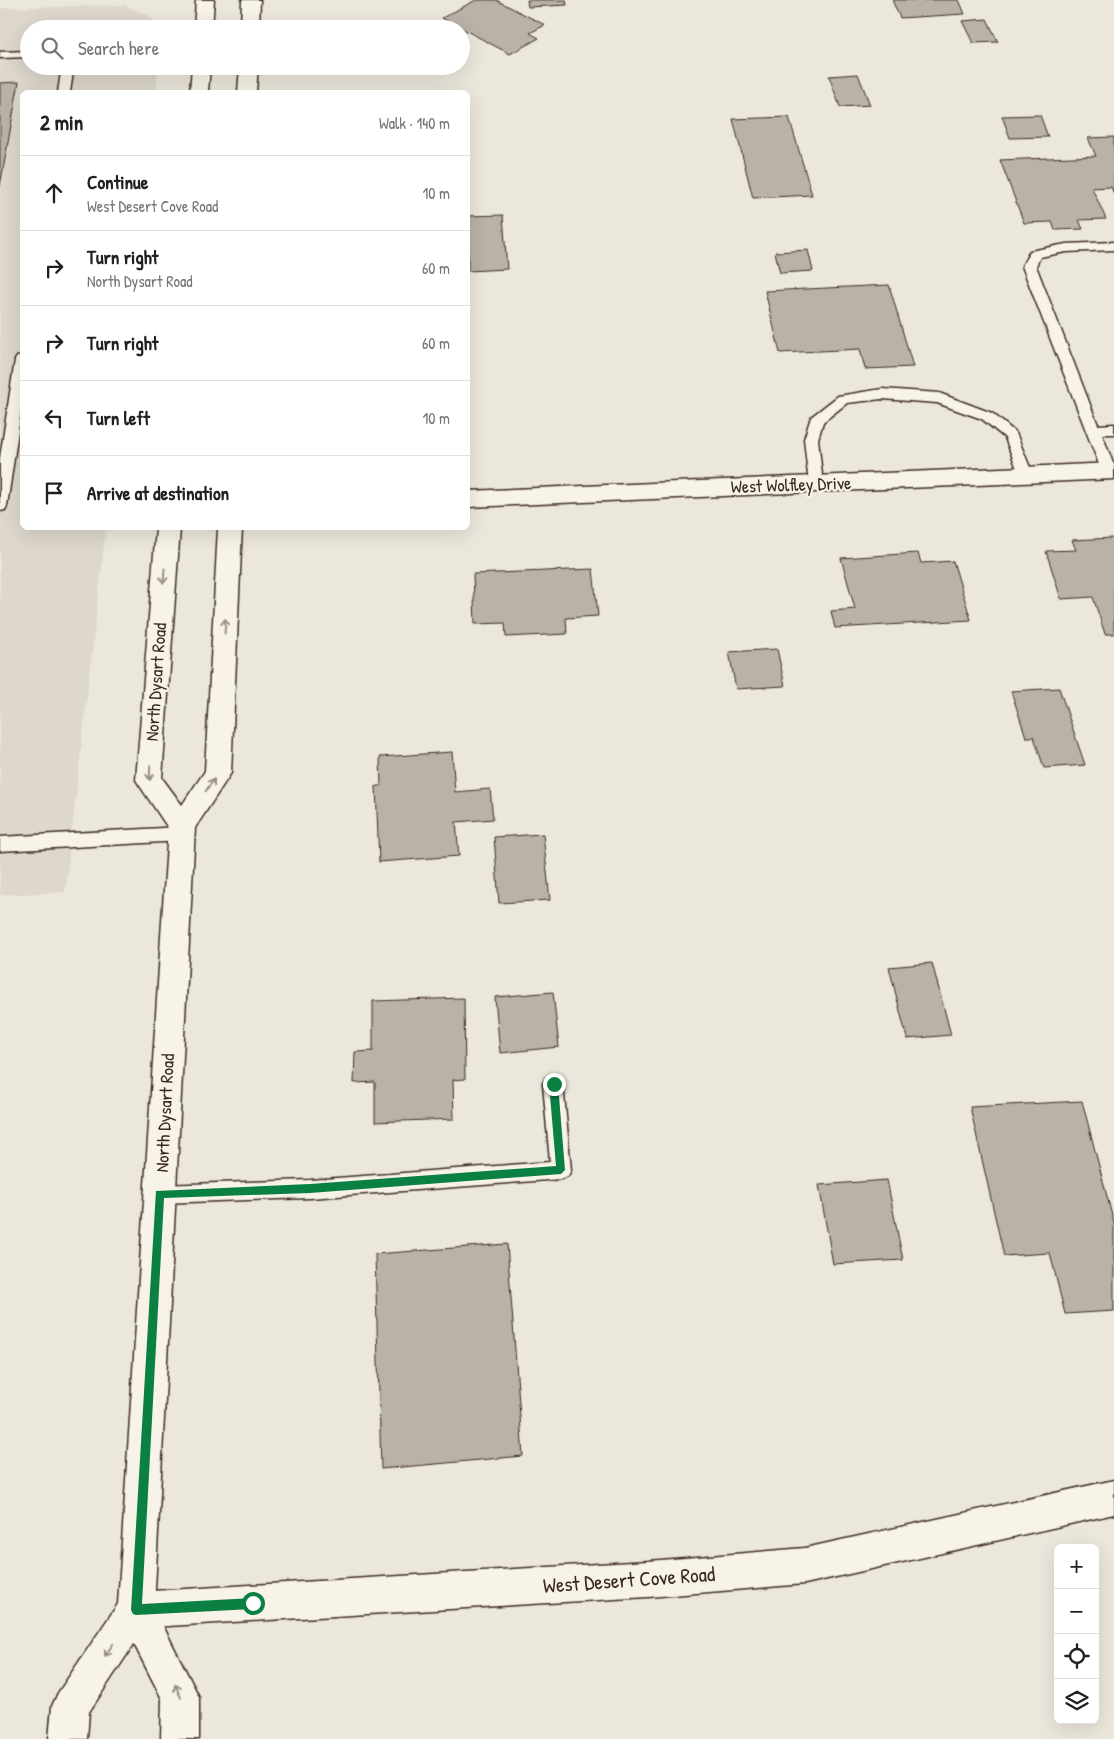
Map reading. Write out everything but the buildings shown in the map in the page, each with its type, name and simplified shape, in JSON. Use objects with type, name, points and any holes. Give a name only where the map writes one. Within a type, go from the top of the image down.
[{"type":"main road","points":[[204,20],[206,0]]},
{"type":"main road","points":[[250,20],[251,0]]},
{"type":"main road","points":[[199,90],[200,75]]},
{"type":"main road","points":[[247,90],[248,75]]},
{"type":"main road","name":"West Wolfley Drive","points":[[470,499],[1112,472]]},
{"type":"main road","name":"North Dysart Road","points":[[136,1610],[182,830],[149,780],[168,530]]},
{"type":"main road","points":[[182,830],[218,773],[230,530]]},
{"type":"main road","name":"West Desert Cove Road","points":[[136,1610],[648,1580],[805,1566],[1114,1497]]},
{"type":"main road","points":[[68,1739],[71,1706],[136,1610],[181,1697],[180,1739]]},
{"type":"lane","points":[[0,55],[20,54]]},
{"type":"lane","points":[[64,90],[67,75]]},
{"type":"lane","points":[[1112,472],[1029,266],[1034,254],[1066,248],[1114,246]]},
{"type":"lane","points":[[0,506],[20,379]]},
{"type":"lane","points":[[816,484],[811,439],[816,420],[843,399],[882,394],[939,398],[987,416],[1011,436],[1026,475]]},
{"type":"lane","points":[[1094,430],[1114,429]]},
{"type":"lane","points":[[0,844],[182,830]]},
{"type":"lane","points":[[160,1194],[310,1189],[561,1170],[554,1084]]},
{"type":"shaded area","points":[[125,5],[149,16],[153,20],[20,20],[20,75],[157,75],[156,90],[20,90],[20,530],[106,530],[65,892],[0,895],[0,8]]},
{"type":"route","points":[[253,1603],[136,1610],[160,1194],[310,1189],[561,1170],[554,1084]]}]
